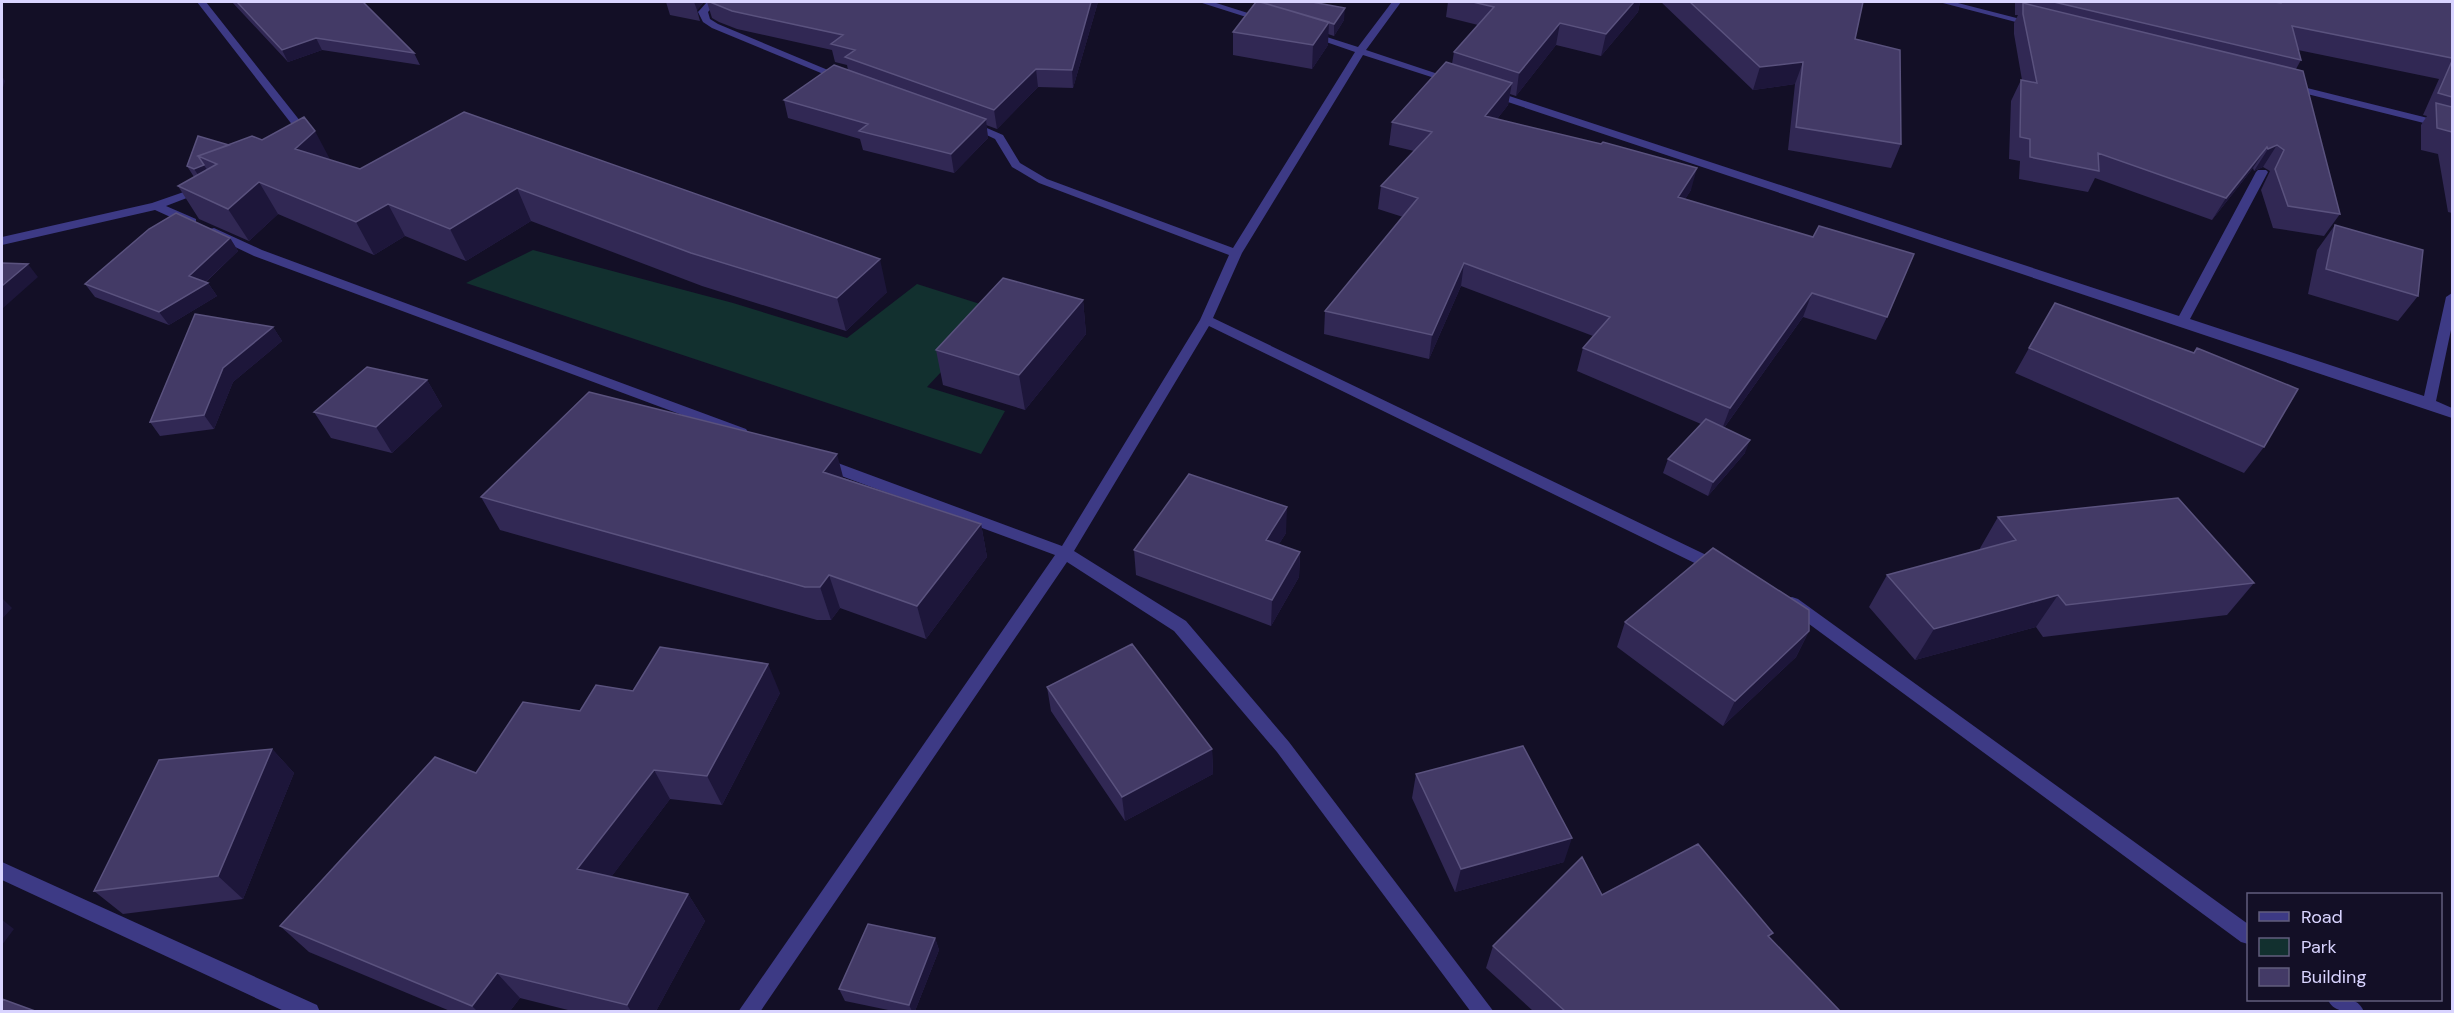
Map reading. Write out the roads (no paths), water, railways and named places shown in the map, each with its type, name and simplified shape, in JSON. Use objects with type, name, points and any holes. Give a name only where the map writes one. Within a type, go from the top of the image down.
[{"type":"street","points":[[201,2],[309,139],[299,145]]},
{"type":"street","points":[[712,2],[703,12],[706,20],[715,26],[852,82]]},
{"type":"street","points":[[1204,2],[1271,22]]},
{"type":"street","points":[[748,1011],[1065,553],[1206,320],[1236,253],[1361,50],[1396,2]]},
{"type":"street","points":[[1944,2],[2048,27]]},
{"type":"street","points":[[1293,29],[2429,403],[2452,413]]},
{"type":"street","points":[[2279,84],[2452,127]]},
{"type":"street","points":[[963,122],[999,137],[1016,165],[1043,181],[1236,253]]},
{"type":"street","points":[[2182,322],[2262,172]]},
{"type":"street","points":[[2,241],[156,206],[208,186]]},
{"type":"street","points":[[156,206],[258,253],[753,437]]},
{"type":"street","points":[[2429,403],[2452,297]]},
{"type":"street","points":[[1206,320],[1730,573]]},
{"type":"street","points":[[809,458],[1065,553],[1180,626],[1283,747],[1484,1011]]},
{"type":"street","points":[[1773,594],[1794,604],[2247,934]]},
{"type":"street","points":[[2,871],[310,1011]]},
{"type":"street","points":[[2341,1001],[2354,1011]]}]
